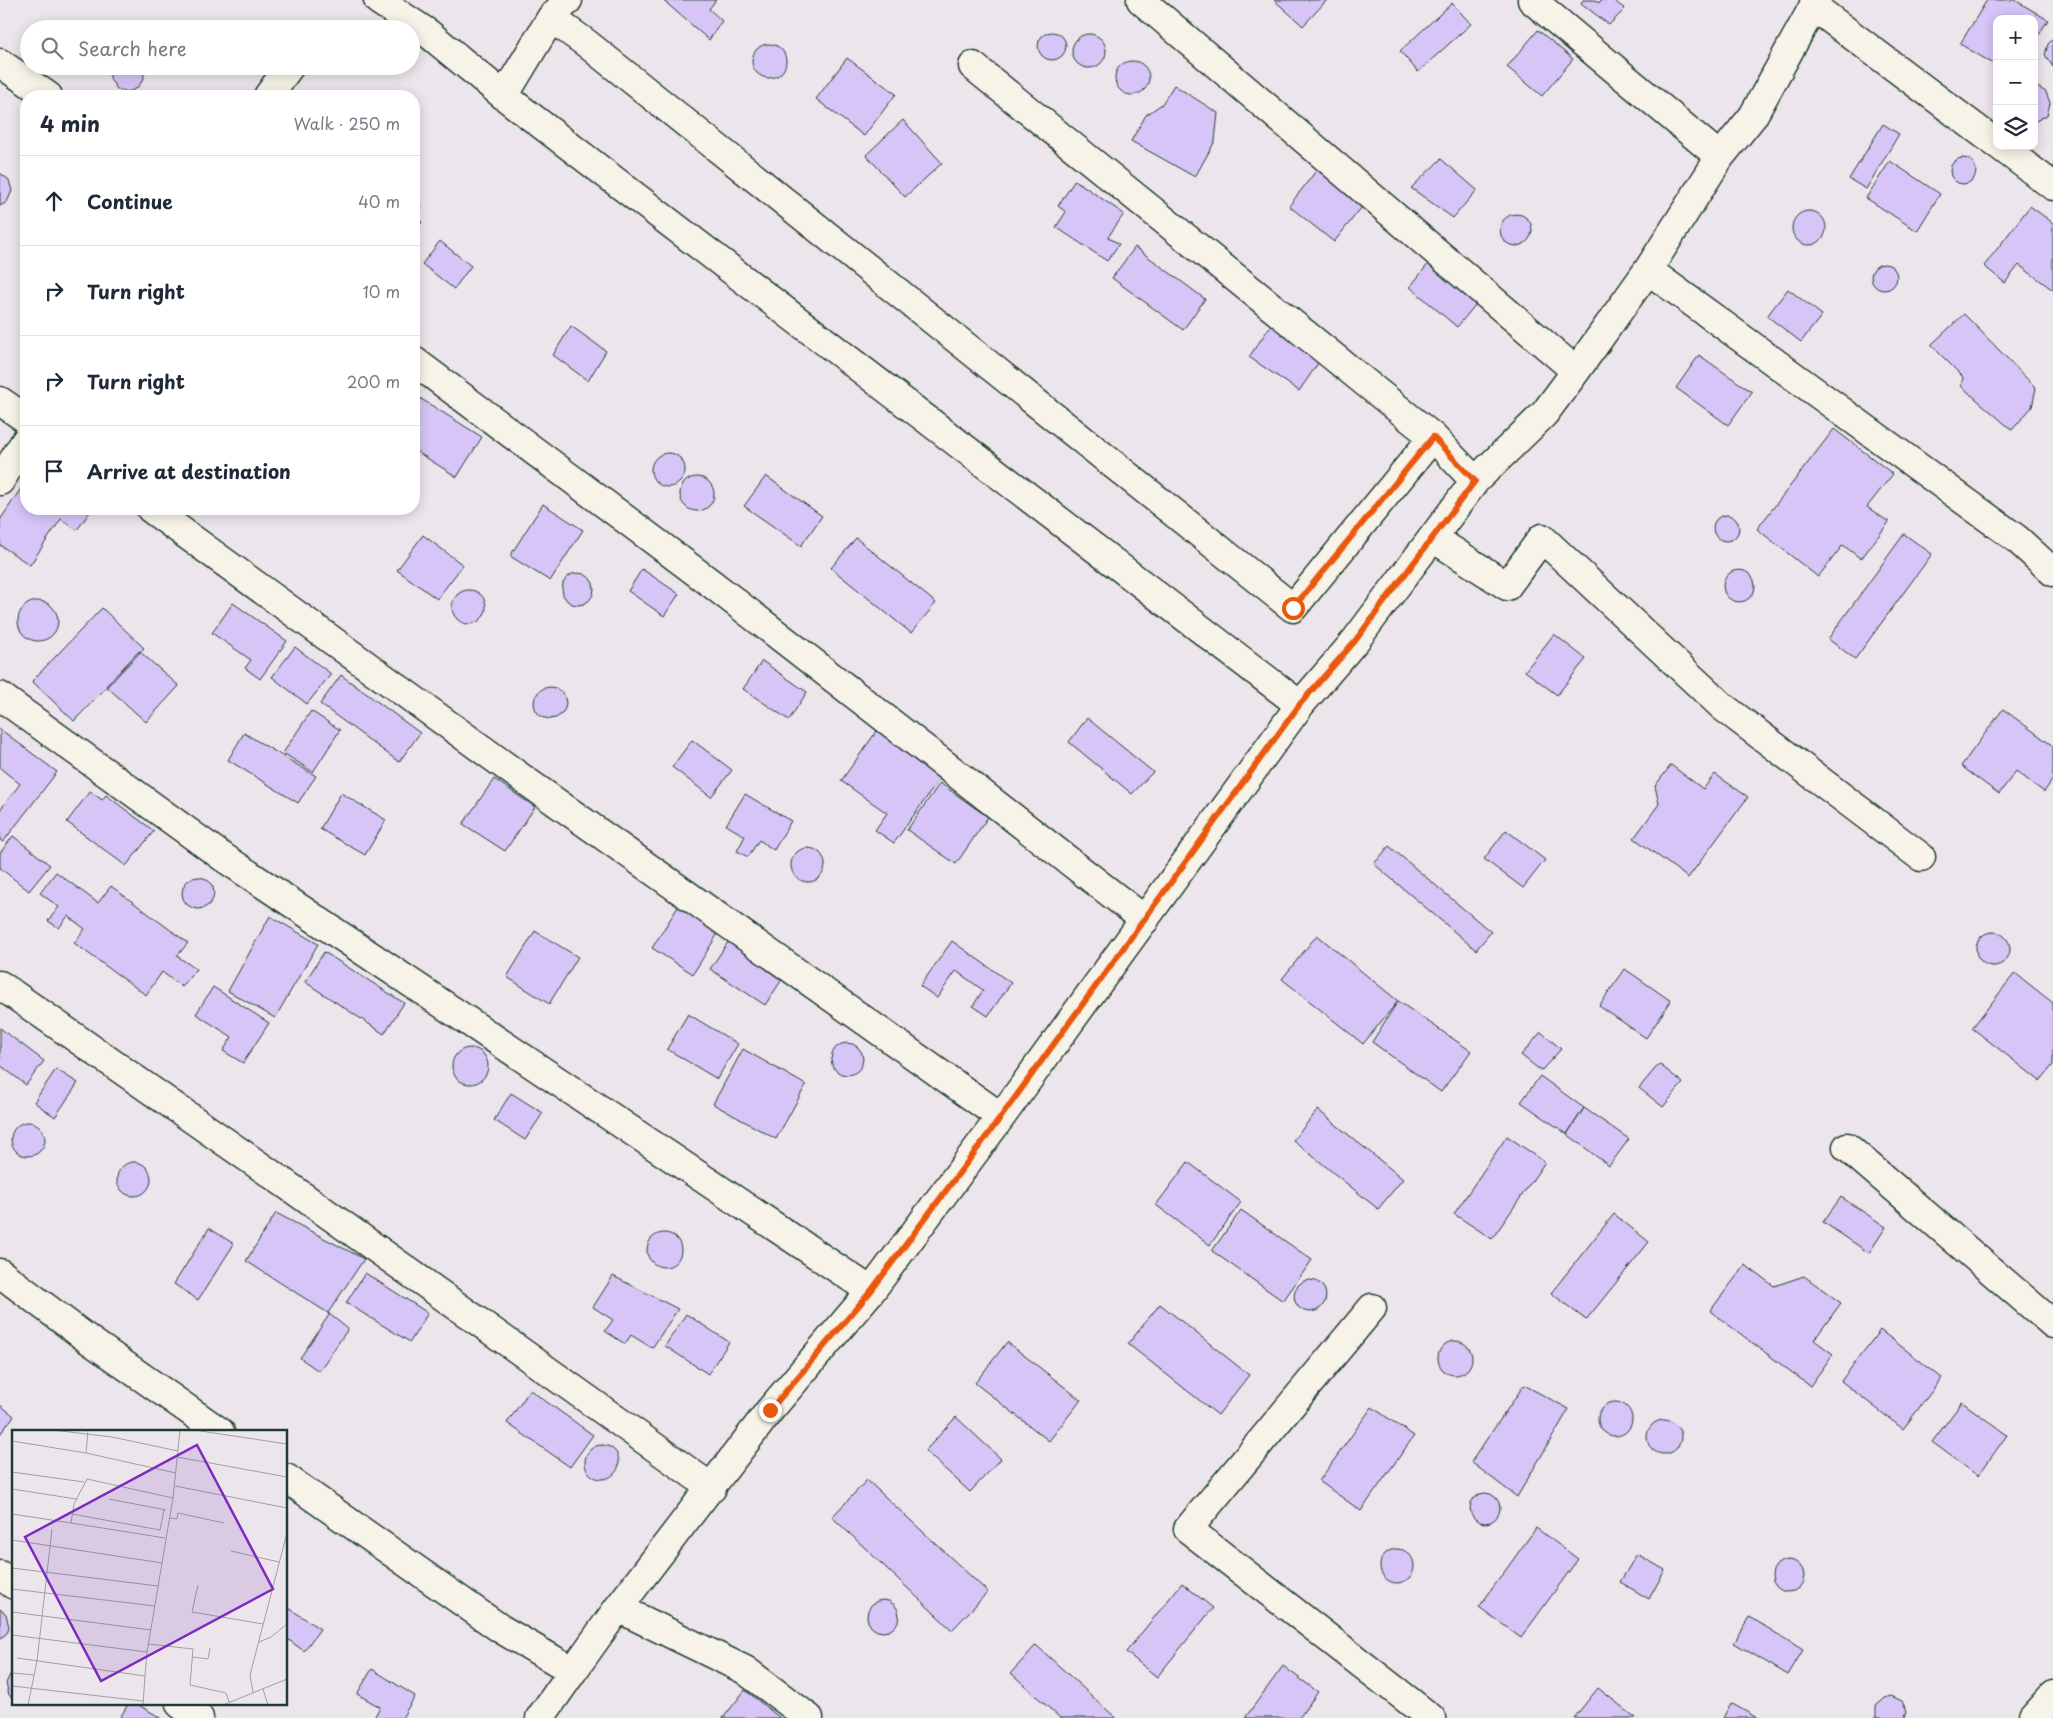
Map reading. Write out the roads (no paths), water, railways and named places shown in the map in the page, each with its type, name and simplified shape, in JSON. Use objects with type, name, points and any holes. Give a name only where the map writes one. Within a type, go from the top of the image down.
[{"type":"street","points":[[378,0],[408,20]]},
{"type":"street","points":[[1141,0],[1576,372]]},
{"type":"street","points":[[1532,0],[1720,156]]},
{"type":"street","points":[[540,1718],[618,1608],[770,1410],[871,1291],[1145,920],[1300,704],[1355,641],[1475,481],[1544,414],[1576,372],[1648,270],[1720,156],[1753,116],[1815,3],[1993,141]]},
{"type":"street","points":[[504,96],[559,9],[594,49],[1293,608],[1433,437]]},
{"type":"street","points":[[420,28],[504,96],[1300,704]]},
{"type":"street","points":[[0,63],[39,90]]},
{"type":"street","points":[[973,66],[1433,437],[1475,481]]},
{"type":"street","points":[[272,90],[283,75]]},
{"type":"street","points":[[2005,150],[2053,186]]},
{"type":"street","points":[[1648,270],[2017,539],[2053,572]]},
{"type":"street","points":[[420,365],[712,584],[1145,920]]},
{"type":"street","points":[[0,402],[20,415]]},
{"type":"street","points":[[0,481],[20,449]]},
{"type":"street","points":[[159,515],[519,776],[1001,1117]]},
{"type":"street","points":[[1433,538],[1507,586],[1542,538],[1723,707],[1920,857]]},
{"type":"street","points":[[0,696],[220,855],[871,1291]]},
{"type":"street","points":[[0,985],[287,1185],[712,1488]]},
{"type":"street","points":[[1847,1147],[2053,1324]]},
{"type":"street","points":[[0,1273],[89,1340],[217,1430]]},
{"type":"street","points":[[1372,1308],[1188,1529],[1431,1718]]},
{"type":"street","points":[[288,1479],[501,1629],[573,1671]]},
{"type":"street","points":[[0,1575],[12,1584]]},
{"type":"street","points":[[618,1608],[745,1670],[809,1718]]},
{"type":"street","points":[[2033,1718],[2053,1696]]},
{"type":"street","points":[[183,1706],[199,1718]]}]
